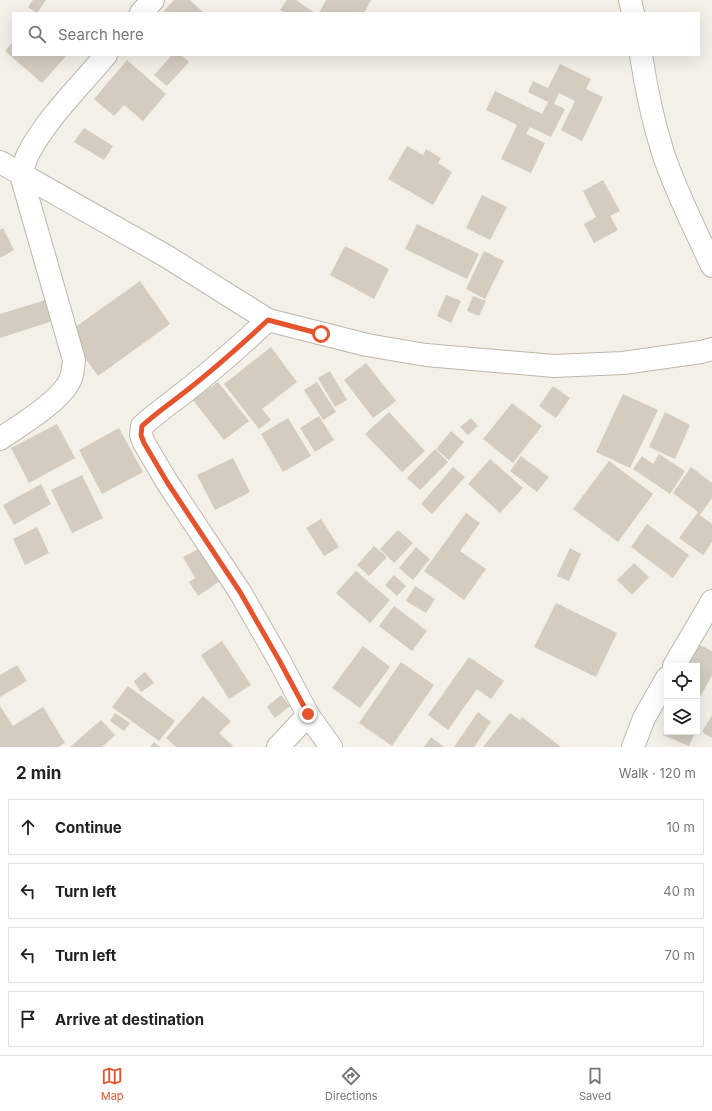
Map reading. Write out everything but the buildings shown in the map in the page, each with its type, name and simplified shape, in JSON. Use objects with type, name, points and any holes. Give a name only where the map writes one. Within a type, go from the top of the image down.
[{"type":"street","points":[[143,12],[153,0]]},
{"type":"street","points":[[630,0],[634,12]]},
{"type":"street","points":[[0,439],[58,398],[73,374],[74,360],[21,175],[28,155],[54,116],[105,56]]},
{"type":"street","points":[[641,56],[653,119],[663,154],[675,185],[712,266]]},
{"type":"street","points":[[0,162],[166,256],[268,320],[367,345],[426,355],[554,366],[623,363],[708,353]]},
{"type":"street","points":[[268,320],[186,392],[142,426],[141,435],[144,443],[167,482],[240,592],[308,714],[331,747]]},
{"type":"street","points":[[676,663],[712,601]]},
{"type":"street","points":[[633,747],[644,718],[664,683]]},
{"type":"street","points":[[278,747],[308,714]]},
{"type":"route","points":[[308,714],[240,592],[208,541],[167,482],[144,443],[141,435],[142,426],[230,355],[268,320],[321,334]]}]
